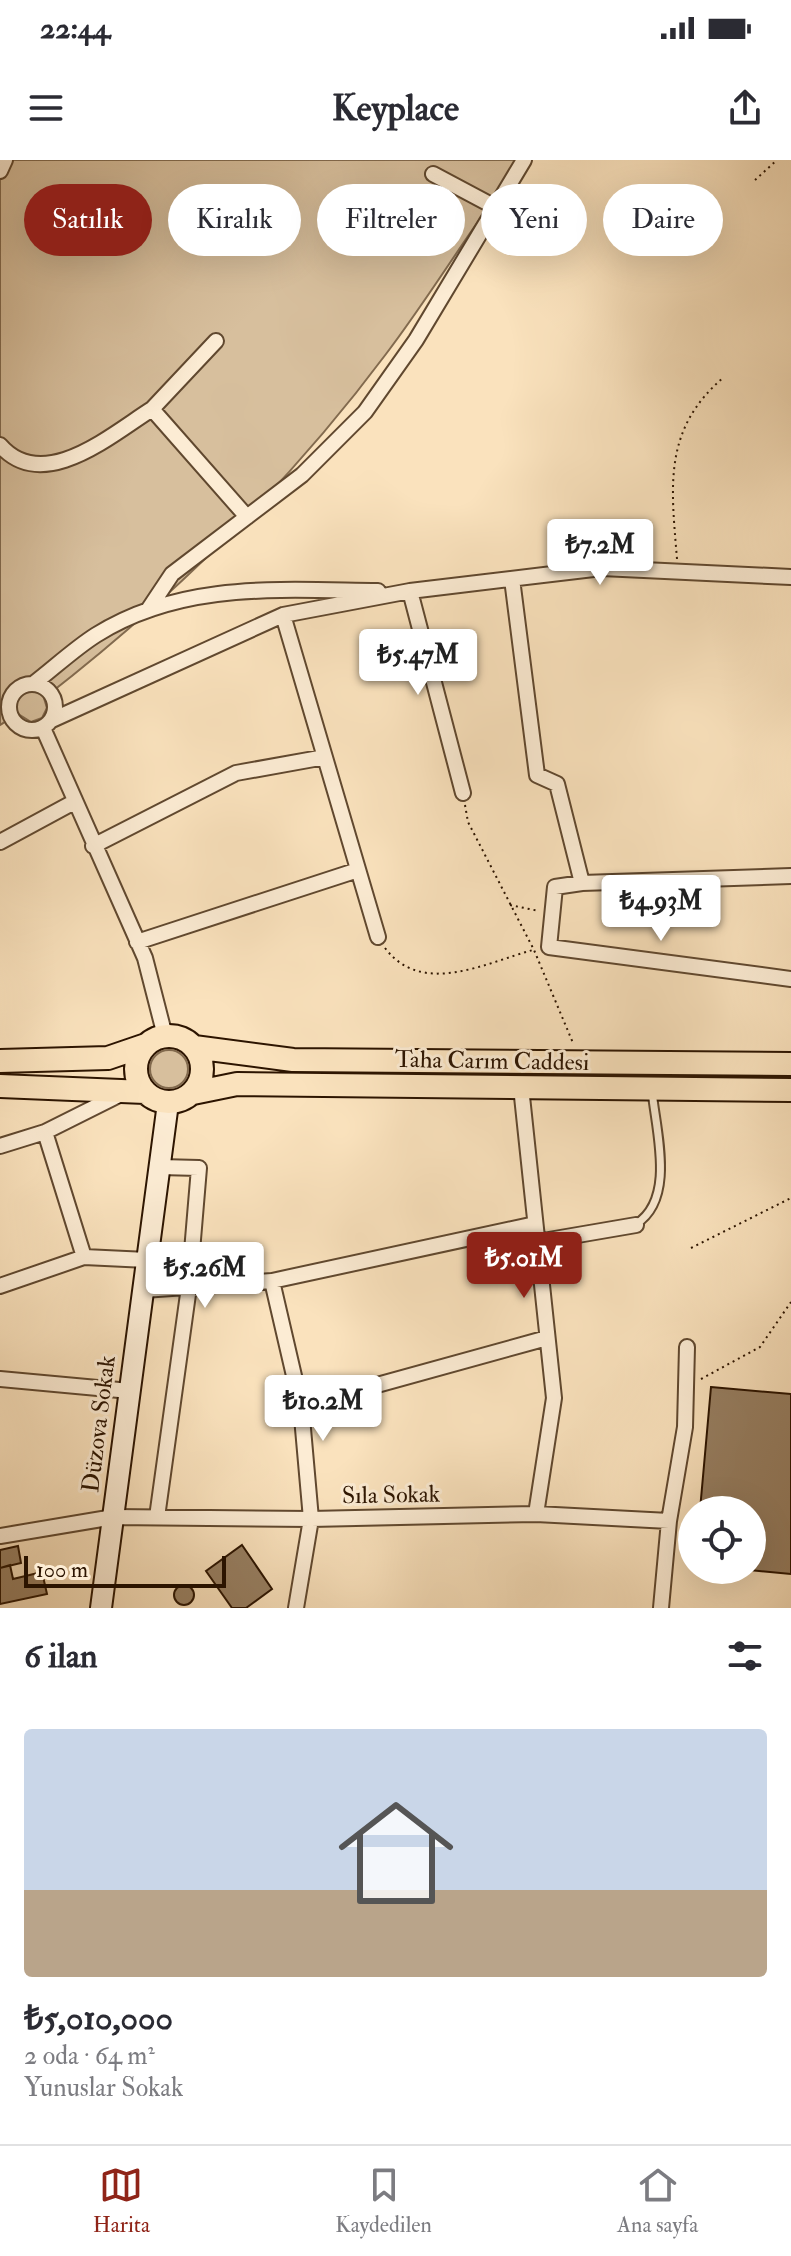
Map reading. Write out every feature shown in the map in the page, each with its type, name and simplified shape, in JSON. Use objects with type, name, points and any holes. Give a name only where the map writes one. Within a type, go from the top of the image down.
[{"type":"main road","points":[[0,1061],[108,1058],[156,1041],[179,1037],[194,1047],[203,1071],[193,1093],[168,1103],[137,1091],[0,1086]]},
{"type":"main road","points":[[137,1091],[136,1068],[156,1041]]},
{"type":"main road","name":"Taha Carım Caddesi","points":[[194,1047],[293,1060],[791,1064]]},
{"type":"main road","name":"Taha Carım Caddesi","points":[[193,1093],[237,1084],[791,1090]]},
{"type":"street","points":[[0,171],[5,160]]},
{"type":"street","points":[[509,184],[524,160]]},
{"type":"street","points":[[433,174],[481,200]]},
{"type":"street","points":[[148,610],[172,574],[302,475],[365,412],[416,340],[481,231]]},
{"type":"street","points":[[0,445],[21,462],[62,461],[78,456],[152,409],[216,341]]},
{"type":"street","points":[[152,409],[247,517]]},
{"type":"street","points":[[156,1041],[137,942],[74,802],[47,724],[55,708],[53,696],[45,687],[33,684],[21,686],[12,695],[6,721],[25,729],[47,724],[283,615],[410,591],[602,568],[791,577]]},
{"type":"street","points":[[512,579],[537,775],[557,784],[582,883]]},
{"type":"street","points":[[33,684],[97,634],[171,600],[239,590],[410,591]]},
{"type":"street","points":[[410,591],[463,793]]},
{"type":"street","points":[[283,615],[378,937]]},
{"type":"street","points":[[93,846],[236,773],[325,757]]},
{"type":"street","points":[[0,842],[74,802]]},
{"type":"street","points":[[137,942],[358,870]]},
{"type":"street","points":[[791,876],[582,883],[555,887],[549,947],[791,979]]},
{"type":"street","points":[[521,1087],[554,1398],[536,1514]]},
{"type":"street","points":[[0,1146],[45,1132],[137,1091]]},
{"type":"street","name":"Düzova Sokak","points":[[101,1608],[168,1103]]},
{"type":"street","points":[[45,1132],[84,1257]]},
{"type":"street","points":[[157,1517],[189,1287],[199,1168],[160,1167]]},
{"type":"street","points":[[143,1290],[272,1281],[535,1224]]},
{"type":"street","points":[[537,1242],[636,1225]]},
{"type":"street","points":[[0,1286],[84,1257],[147,1260]]},
{"type":"street","points":[[272,1281],[301,1406],[311,1519],[296,1608]]},
{"type":"street","points":[[301,1406],[547,1338]]},
{"type":"street","points":[[661,1608],[669,1521],[685,1427],[687,1347]]},
{"type":"street","points":[[0,1379],[130,1391]]},
{"type":"street","name":"Sıla Sokak","points":[[0,1536],[114,1517],[311,1519],[536,1514],[669,1521]]},
{"type":"lane","points":[[636,1225],[650,1216],[660,1190],[652,1088]]},
{"type":"path","points":[[755,180],[777,160]]},
{"type":"path","points":[[678,570],[674,467],[681,428],[698,399],[724,377]]},
{"type":"path","points":[[463,793],[468,822],[534,950],[581,1062]]},
{"type":"path","points":[[510,905],[552,914]]},
{"type":"path","points":[[378,937],[398,963],[426,976],[442,975],[534,950]]},
{"type":"path","points":[[691,1248],[791,1198]]},
{"type":"path","points":[[686,1387],[754,1351],[791,1302]]},
{"type":"shaded area","points":[[0,160],[523,160],[506,184],[481,184],[481,218],[465,242],[465,184],[317,184],[317,256],[455,256],[349,402],[269,494],[138,620],[44,698],[47,708],[42,718],[31,722],[18,714],[0,725]]},
{"type":"shaded area","points":[[169,1050],[182,1056],[188,1069],[182,1082],[169,1088],[156,1082],[150,1069],[156,1056]]},
{"type":"building","points":[[711,1387],[791,1394],[791,1574],[766,1572],[766,1496],[701,1496]]},
{"type":"building","points":[[242,1545],[272,1589],[246,1608],[232,1608],[206,1571]]},
{"type":"building","points":[[18,1546],[21,1563],[0,1568],[0,1550]]},
{"type":"building","points":[[10,1565],[13,1579],[42,1572],[47,1594],[0,1604],[0,1568]]},
{"type":"building","points":[[184,1585],[191,1588],[194,1595],[191,1602],[184,1605],[177,1602],[174,1595],[177,1588]]}]
